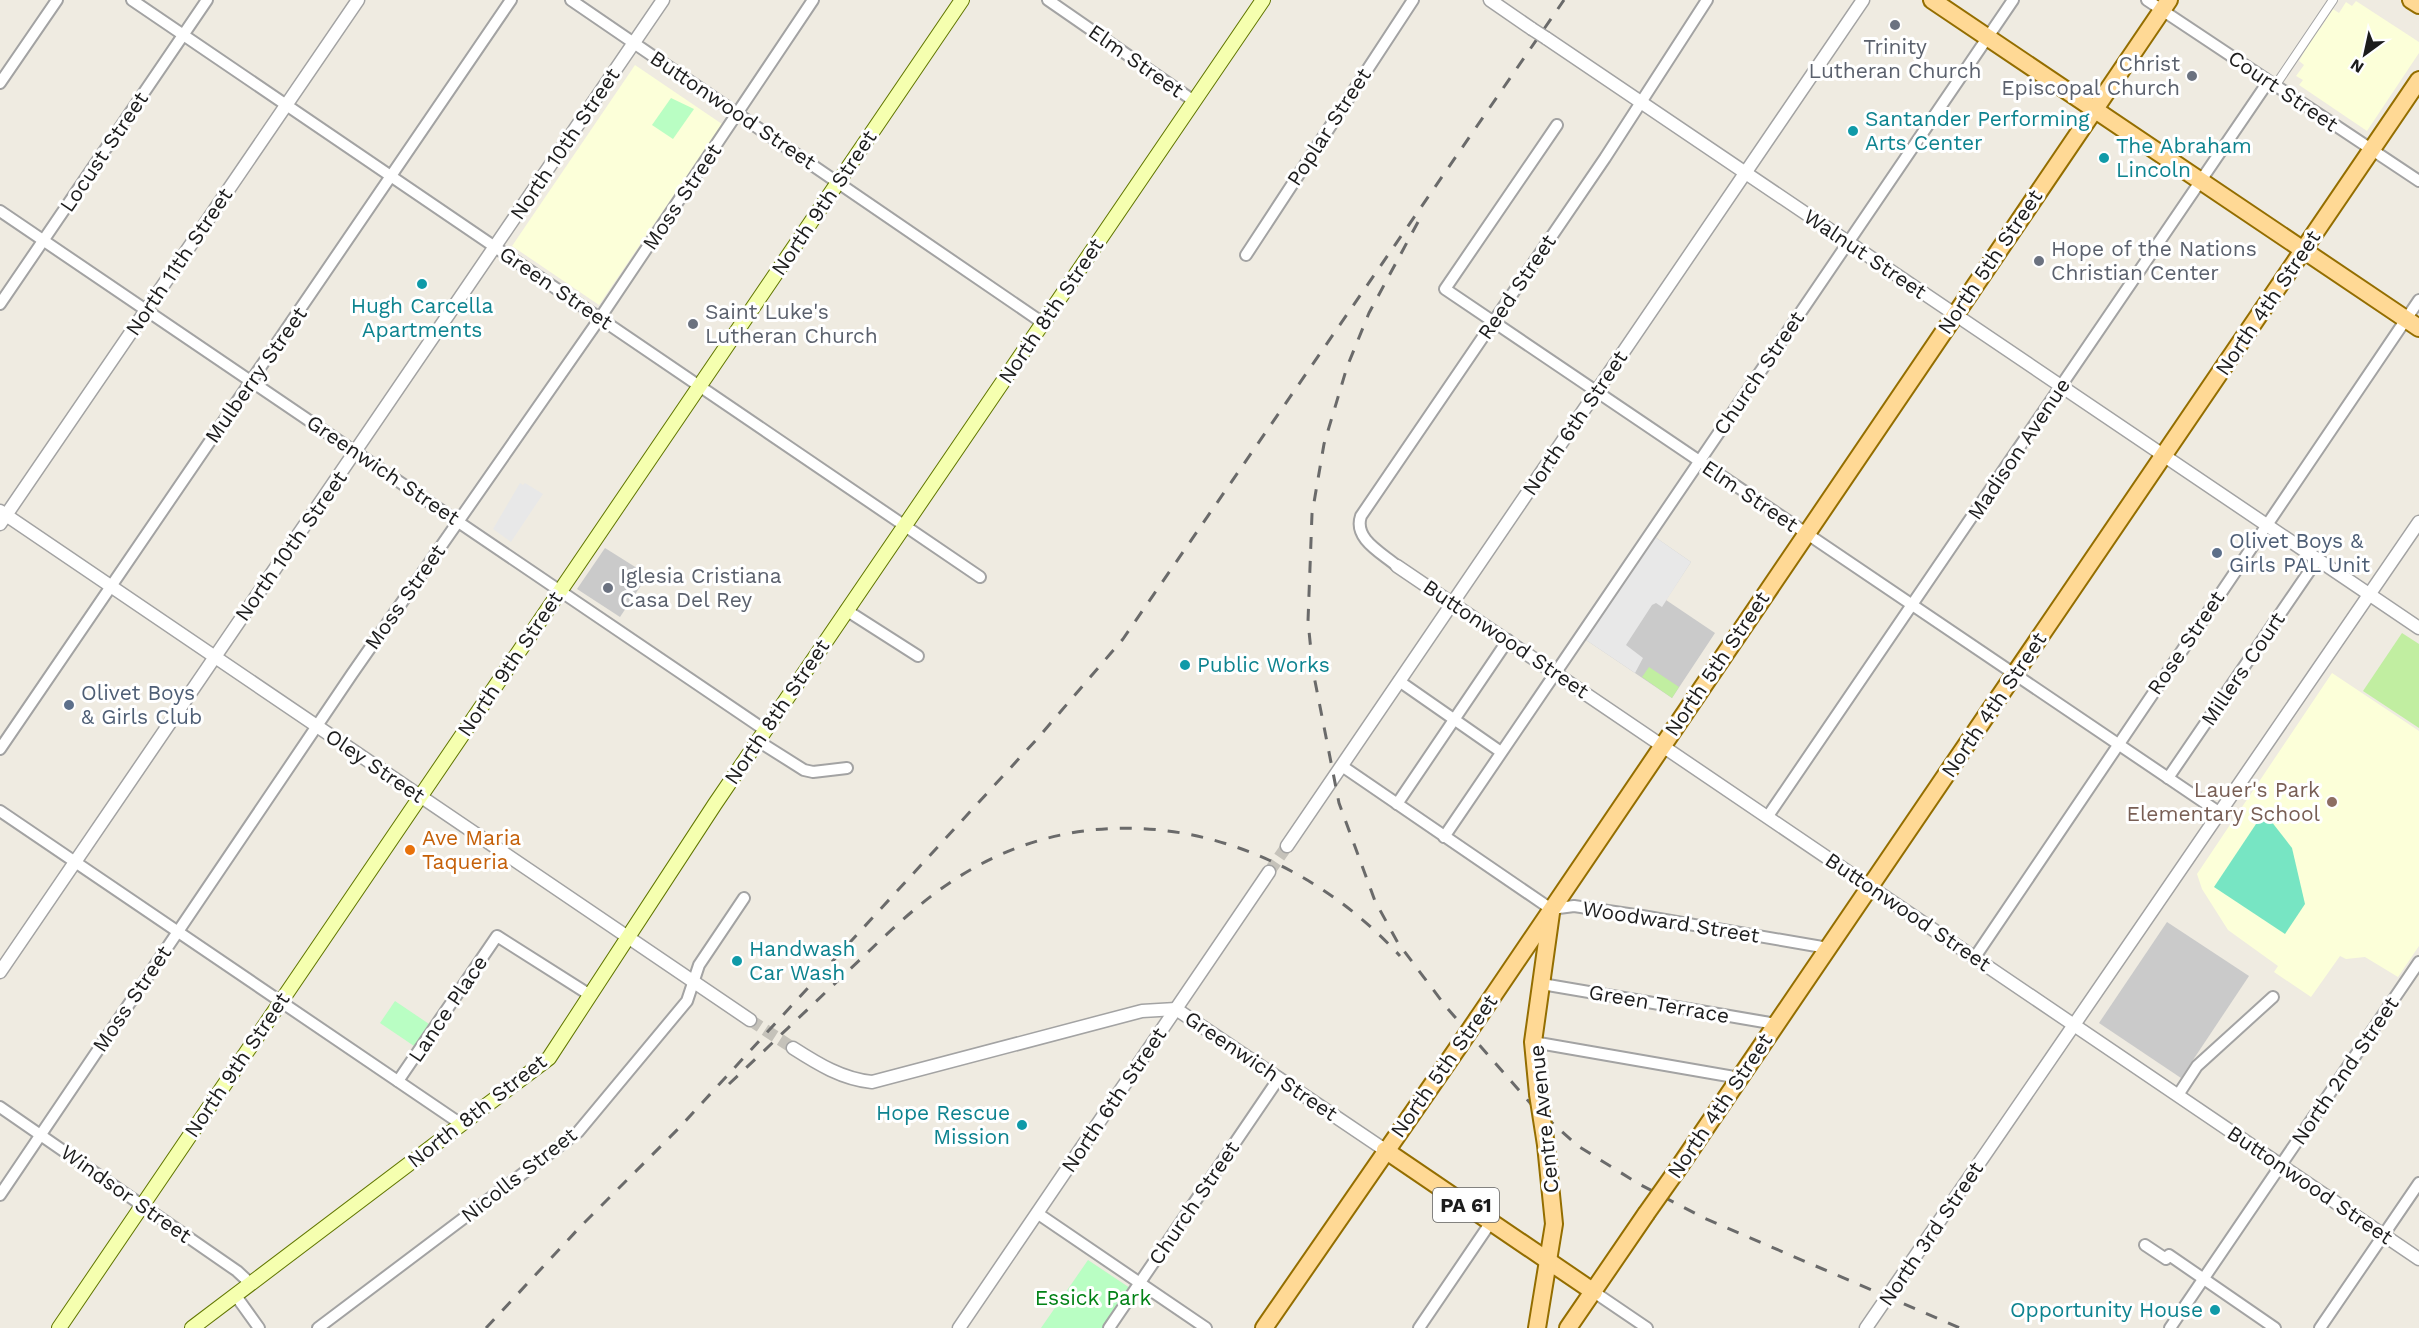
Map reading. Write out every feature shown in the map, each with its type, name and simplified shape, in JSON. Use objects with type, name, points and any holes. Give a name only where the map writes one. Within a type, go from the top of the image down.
[{"type":"main road","name":"North 9th Street","points":[[59,1328],[962,0]]},
{"type":"main road","name":"North 8th Street","points":[[192,1328],[549,1058],[846,610],[1263,0]]},
{"type":"main road","points":[[1932,0],[2413,324]]},
{"type":"main road","points":[[2410,0],[2419,5]]},
{"type":"main road","name":"North 5th Street","points":[[1264,1328],[1478,1018],[2165,5]]},
{"type":"main road","name":"North 4th Street","points":[[1568,1328],[2419,80]]},
{"type":"main road","name":"Centre Avenue","points":[[1537,1328],[1554,1224],[1533,1042],[1551,909]]},
{"type":"main road","name":"Greenwich Street","points":[[1385,1150],[1594,1292]]},
{"type":"street","points":[[0,83],[57,0]]},
{"type":"street","name":"Green Street","points":[[132,0],[980,577]]},
{"type":"street","name":"Locust Street","points":[[0,304],[207,0]]},
{"type":"street","name":"North 11th Street","points":[[2,517],[147,310],[358,0]]},
{"type":"street","name":"Mulberry Street","points":[[0,749],[511,0]]},
{"type":"street","name":"Buttonwood Street","points":[[571,0],[1043,323]]},
{"type":"street","name":"North 10th Street","points":[[0,972],[663,0]]},
{"type":"street","name":"Moss Street","points":[[0,1195],[317,726],[600,318],[813,0]]},
{"type":"street","name":"Elm Street","points":[[1048,0],[1194,101]]},
{"type":"street","name":"Poplar Street","points":[[1246,255],[1413,0]]},
{"type":"street","name":"Walnut Street","points":[[1490,0],[2419,628]]},
{"type":"street","name":"Reed Street","points":[[1397,566],[1361,535],[1358,525],[1361,516],[1641,103],[1707,0]]},
{"type":"street","name":"North 6th Street","points":[[1287,846],[1863,0]]},
{"type":"street","name":"Church Street","points":[[1444,837],[2013,0]]},
{"type":"street","name":"Court Street","points":[[2147,0],[2165,5],[2272,84],[2419,181]]},
{"type":"street","points":[[2272,84],[2333,0]]},
{"type":"street","name":"Madison Avenue","points":[[1768,816],[2200,182],[2272,84]]},
{"type":"street","name":"Elm Street","points":[[1557,125],[1445,289],[2220,813]]},
{"type":"street","name":"Greenwich Street","points":[[0,211],[560,591],[761,736],[804,770],[813,772],[847,768]]},
{"type":"street","name":"Rose Street","points":[[1975,957],[2266,526],[2413,324],[2419,300]]},
{"type":"street","name":"Oley Street","points":[[2,517],[111,586],[750,1020]]},
{"type":"street","points":[[2369,595],[2419,522]]},
{"type":"street","name":"Millers Court","points":[[2168,778],[2317,560]]},
{"type":"street","name":"Buttonwood Street","points":[[1397,566],[2419,1259]]},
{"type":"street","name":"North 3rd Street","points":[[1866,1328],[2369,595]]},
{"type":"street","points":[[846,610],[918,656]]},
{"type":"street","points":[[1397,804],[1508,640]]},
{"type":"street","points":[[1399,681],[1502,752]]},
{"type":"street","name":"Woodward Street","points":[[1342,765],[1551,909],[1574,906],[1828,948]]},
{"type":"street","points":[[0,810],[461,1124]]},
{"type":"street","name":"North 6th Street","points":[[959,1328],[1269,872]]},
{"type":"street","name":"Nicolls Street","points":[[318,1328],[578,1132],[687,1001],[699,965],[744,898]]},
{"type":"street","name":"Lance Place","points":[[398,1081],[497,936],[590,995]]},
{"type":"street","name":"North 2nd Street","points":[[2170,1328],[2419,962]]},
{"type":"street","name":"Green Terrace","points":[[1542,984],[1776,1024]]},
{"type":"street","points":[[2178,1095],[2197,1066],[2273,997]]},
{"type":"street","name":"Greenwich Street","points":[[793,1048],[833,1071],[856,1080],[872,1082],[1142,1011],[1176,1010],[1385,1150]]},
{"type":"street","points":[[1533,1042],[1740,1078]]},
{"type":"street","name":"Church Street","points":[[1109,1328],[1279,1078]]},
{"type":"street","name":"Windsor Street","points":[[0,1107],[143,1204],[237,1271],[250,1283]]},
{"type":"street","points":[[2320,1328],[2419,1183]]},
{"type":"street","points":[[1037,1213],[1206,1328]]},
{"type":"street","points":[[1419,1328],[1491,1222]]},
{"type":"street","points":[[2145,1245],[2166,1259],[2169,1255],[2275,1328]]},
{"type":"street","name":"Greenwich Street","points":[[1594,1292],[1647,1328]]},
{"type":"street","points":[[236,1296],[259,1328]]},
{"type":"shaded area","points":[[2356,1],[2419,42],[2419,53],[2367,131],[2299,85],[2303,80],[2296,76],[2304,65],[2299,61],[2318,28],[2320,29],[2333,9],[2339,13],[2346,2],[2352,6]]},
{"type":"shaded area","points":[[635,65],[722,124],[599,305],[512,246]]},
{"type":"shaded area","points":[[520,483],[523,485],[525,483],[543,494],[511,542],[493,529]]},
{"type":"shaded area","points":[[1655,537],[1691,562],[1666,600],[1715,633],[1672,698],[1586,640]]},
{"type":"shaded area","points":[[1655,537],[1691,562],[1662,607],[1656,603],[1652,605],[1626,645],[1643,658],[1635,673],[1586,640]]},
{"type":"shaded area","name":"Iglesia Cristiana Casa Del Rey","points":[[605,548],[648,575],[620,617],[577,589]]},
{"type":"shaded area","name":"Lauer's Park Elementary School","points":[[2332,673],[2419,731],[2419,946],[2398,977],[2365,957],[2346,959],[2340,956],[2311,997],[2274,972],[2278,966],[2228,930],[2202,889],[2197,874]]},
{"type":"shaded area","points":[[2167,922],[2249,976],[2181,1078],[2099,1023]]},
{"type":"green space","points":[[671,98],[694,109],[673,139],[652,125]]},
{"type":"green space","points":[[2402,633],[2419,644],[2419,728],[2363,691]]},
{"type":"green space","points":[[1649,667],[1679,687],[1672,698],[1642,677]]},
{"type":"green space","points":[[2264,812],[2292,848],[2305,904],[2285,934],[2214,887]]},
{"type":"green space","points":[[395,1001],[432,1026],[417,1048],[380,1023]]},
{"type":"green space","name":"Essick Park","points":[[1088,1260],[1130,1288],[1103,1328],[1041,1328]]},
{"type":"tunnel","points":[[1269,872],[1287,846]]},
{"type":"tunnel","points":[[750,1020],[793,1048]]},
{"type":"railway","points":[[486,1328],[580,1227],[679,1128],[1037,739],[1123,639],[1564,0]]},
{"type":"railway","points":[[1418,222],[1369,313],[1347,367],[1324,444],[1312,514],[1308,621],[1313,671],[1339,803],[1375,901],[1398,943],[1447,1008],[1531,1104],[1578,1146],[1639,1184],[1704,1218],[1960,1328]]},
{"type":"railway","points":[[729,1084],[913,910],[942,888],[1014,849],[1073,833],[1132,828],[1192,835],[1249,852],[1304,878],[1355,913],[1400,956]]},
{"type":"place","name":"Trinity Lutheran Church","points":[[1895,25]]},
{"type":"place","name":"Christ Episcopal Church","points":[[2192,76]]},
{"type":"place","name":"Santander Performing Arts Center","points":[[1853,131]]},
{"type":"place","name":"The Abraham Lincoln","points":[[2104,158]]},
{"type":"place","name":"Hope of the Nations Christian Center","points":[[2039,261]]},
{"type":"place","name":"Hugh Carcella Apartments","points":[[422,284]]},
{"type":"place","name":"Saint Luke's Lutheran Church","points":[[693,324]]},
{"type":"place","name":"Olivet Boys & Girls PAL Unit","points":[[2217,553]]},
{"type":"place","name":"Iglesia Cristiana Casa Del Rey","points":[[608,588]]},
{"type":"place","name":"Public Works","points":[[1185,665]]},
{"type":"place","name":"Olivet Boys & Girls Club","points":[[69,705]]},
{"type":"place","name":"Lauer's Park Elementary School","points":[[2332,802]]},
{"type":"place","name":"Ave Maria Taqueria","points":[[410,850]]},
{"type":"place","name":"Handwash Car Wash","points":[[737,961]]},
{"type":"place","name":"Hope Rescue Mission","points":[[1022,1125]]},
{"type":"place","name":"Opportunity House","points":[[2215,1310]]}]
